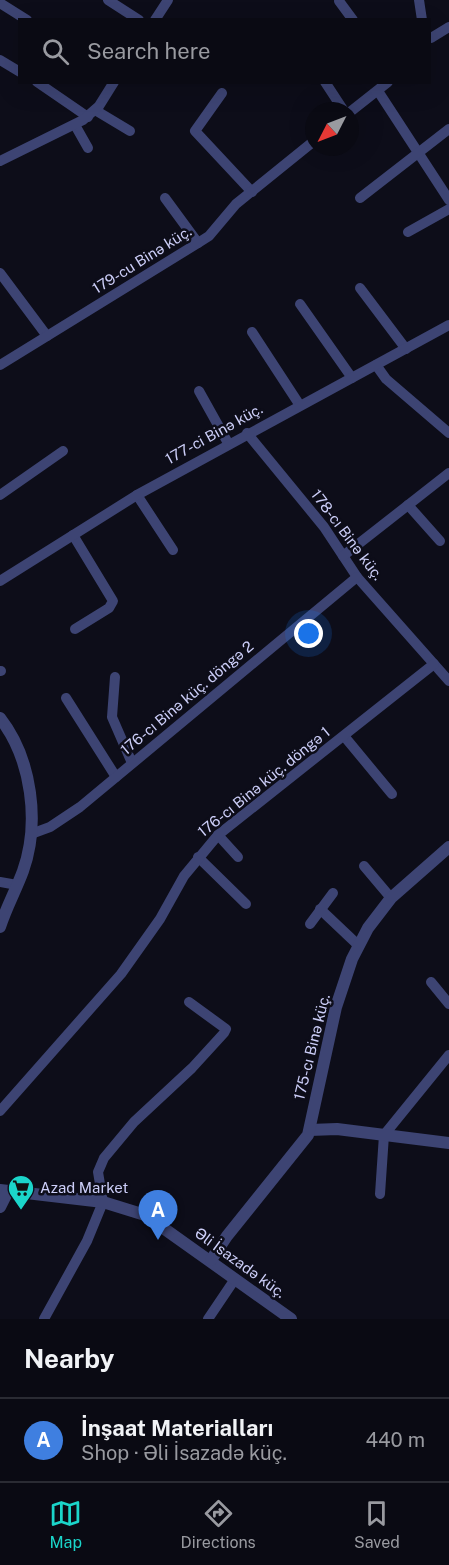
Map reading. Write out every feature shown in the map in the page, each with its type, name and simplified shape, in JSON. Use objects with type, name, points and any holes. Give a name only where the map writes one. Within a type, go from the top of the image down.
[{"type":"street","points":[[108,0],[136,18]]},
{"type":"street","points":[[156,18],[168,0]]},
{"type":"street","points":[[419,0],[422,18]]},
{"type":"street","points":[[339,1],[351,18]]},
{"type":"street","points":[[0,3],[24,18]]},
{"type":"street","points":[[431,36],[449,27]]},
{"type":"street","points":[[0,60],[18,71]]},
{"type":"street","points":[[41,84],[91,114],[130,131]]},
{"type":"street","points":[[0,161],[75,125],[91,114],[113,84]]},
{"type":"street","points":[[326,84],[338,102]]},
{"type":"street","points":[[359,105],[386,84]]},
{"type":"street","points":[[378,91],[449,200]]},
{"type":"street","points":[[222,93],[195,131],[252,192]]},
{"type":"street","points":[[75,125],[88,148]]},
{"type":"street","points":[[360,198],[449,129]]},
{"type":"street","name":"179-cu Binə küç.","points":[[0,365],[198,243],[217,227],[231,208],[305,148]]},
{"type":"street","points":[[165,198],[198,243]]},
{"type":"street","points":[[408,232],[449,210]]},
{"type":"street","points":[[0,273],[47,336]]},
{"type":"street","points":[[360,288],[406,349]]},
{"type":"street","points":[[300,304],[352,378]]},
{"type":"street","name":"177-ci Binə küç.","points":[[0,582],[137,495],[247,432],[449,325]]},
{"type":"street","points":[[252,332],[299,404]]},
{"type":"street","points":[[376,365],[386,379],[449,432]]},
{"type":"street","points":[[199,391],[228,443]]},
{"type":"street","name":"178-cı Binə küç.","points":[[247,432],[324,527],[357,577],[449,681]]},
{"type":"street","points":[[0,495],[63,451]]},
{"type":"street","points":[[343,556],[449,473]]},
{"type":"street","points":[[137,495],[173,550]]},
{"type":"street","points":[[408,505],[440,541]]},
{"type":"street","points":[[73,535],[113,601],[109,608],[75,629]]},
{"type":"street","name":"176-cı Binə küç. döngə 2","points":[[31,834],[50,827],[73,812],[357,577]]},
{"type":"street","name":"176-cı Binə küç. döngə 1","points":[[0,1111],[126,967],[160,919],[184,876],[218,835],[434,664]]},
{"type":"street","points":[[115,677],[112,717],[132,763]]},
{"type":"street","points":[[66,698],[116,777]]},
{"type":"street","points":[[0,718],[13,738],[26,774],[32,812],[31,834],[17,885],[0,927]]},
{"type":"street","points":[[344,736],[392,795]]},
{"type":"street","points":[[218,835],[238,857]]},
{"type":"street","name":"175-cı Binə küç.","points":[[211,1260],[227,1236],[304,1142],[310,1130],[313,1105],[336,1007],[358,945],[391,898],[449,847]]},
{"type":"street","points":[[198,857],[246,904]]},
{"type":"street","points":[[364,866],[391,898]]},
{"type":"street","points":[[0,882],[17,885]]},
{"type":"street","points":[[310,924],[333,893]]},
{"type":"street","points":[[320,909],[358,945]]},
{"type":"street","points":[[431,982],[449,1004]]},
{"type":"street","points":[[44,1319],[87,1241],[103,1202],[98,1172],[104,1158],[134,1122],[192,1068],[226,1029],[189,1002]]},
{"type":"street","points":[[380,1194],[384,1135],[449,1055]]},
{"type":"street","points":[[310,1130],[330,1129],[449,1143]]},
{"type":"street","points":[[0,1208],[4,1190]]},
{"type":"street","name":"Əli İsazadə küç.","points":[[4,1190],[103,1202],[145,1215],[291,1319]]},
{"type":"street","points":[[208,1319],[235,1279]]},
{"type":"place","name":"Azad Market","points":[[21,1211]]},
{"type":"place","name":"İnşaat Materialları","points":[[158,1240]]}]
